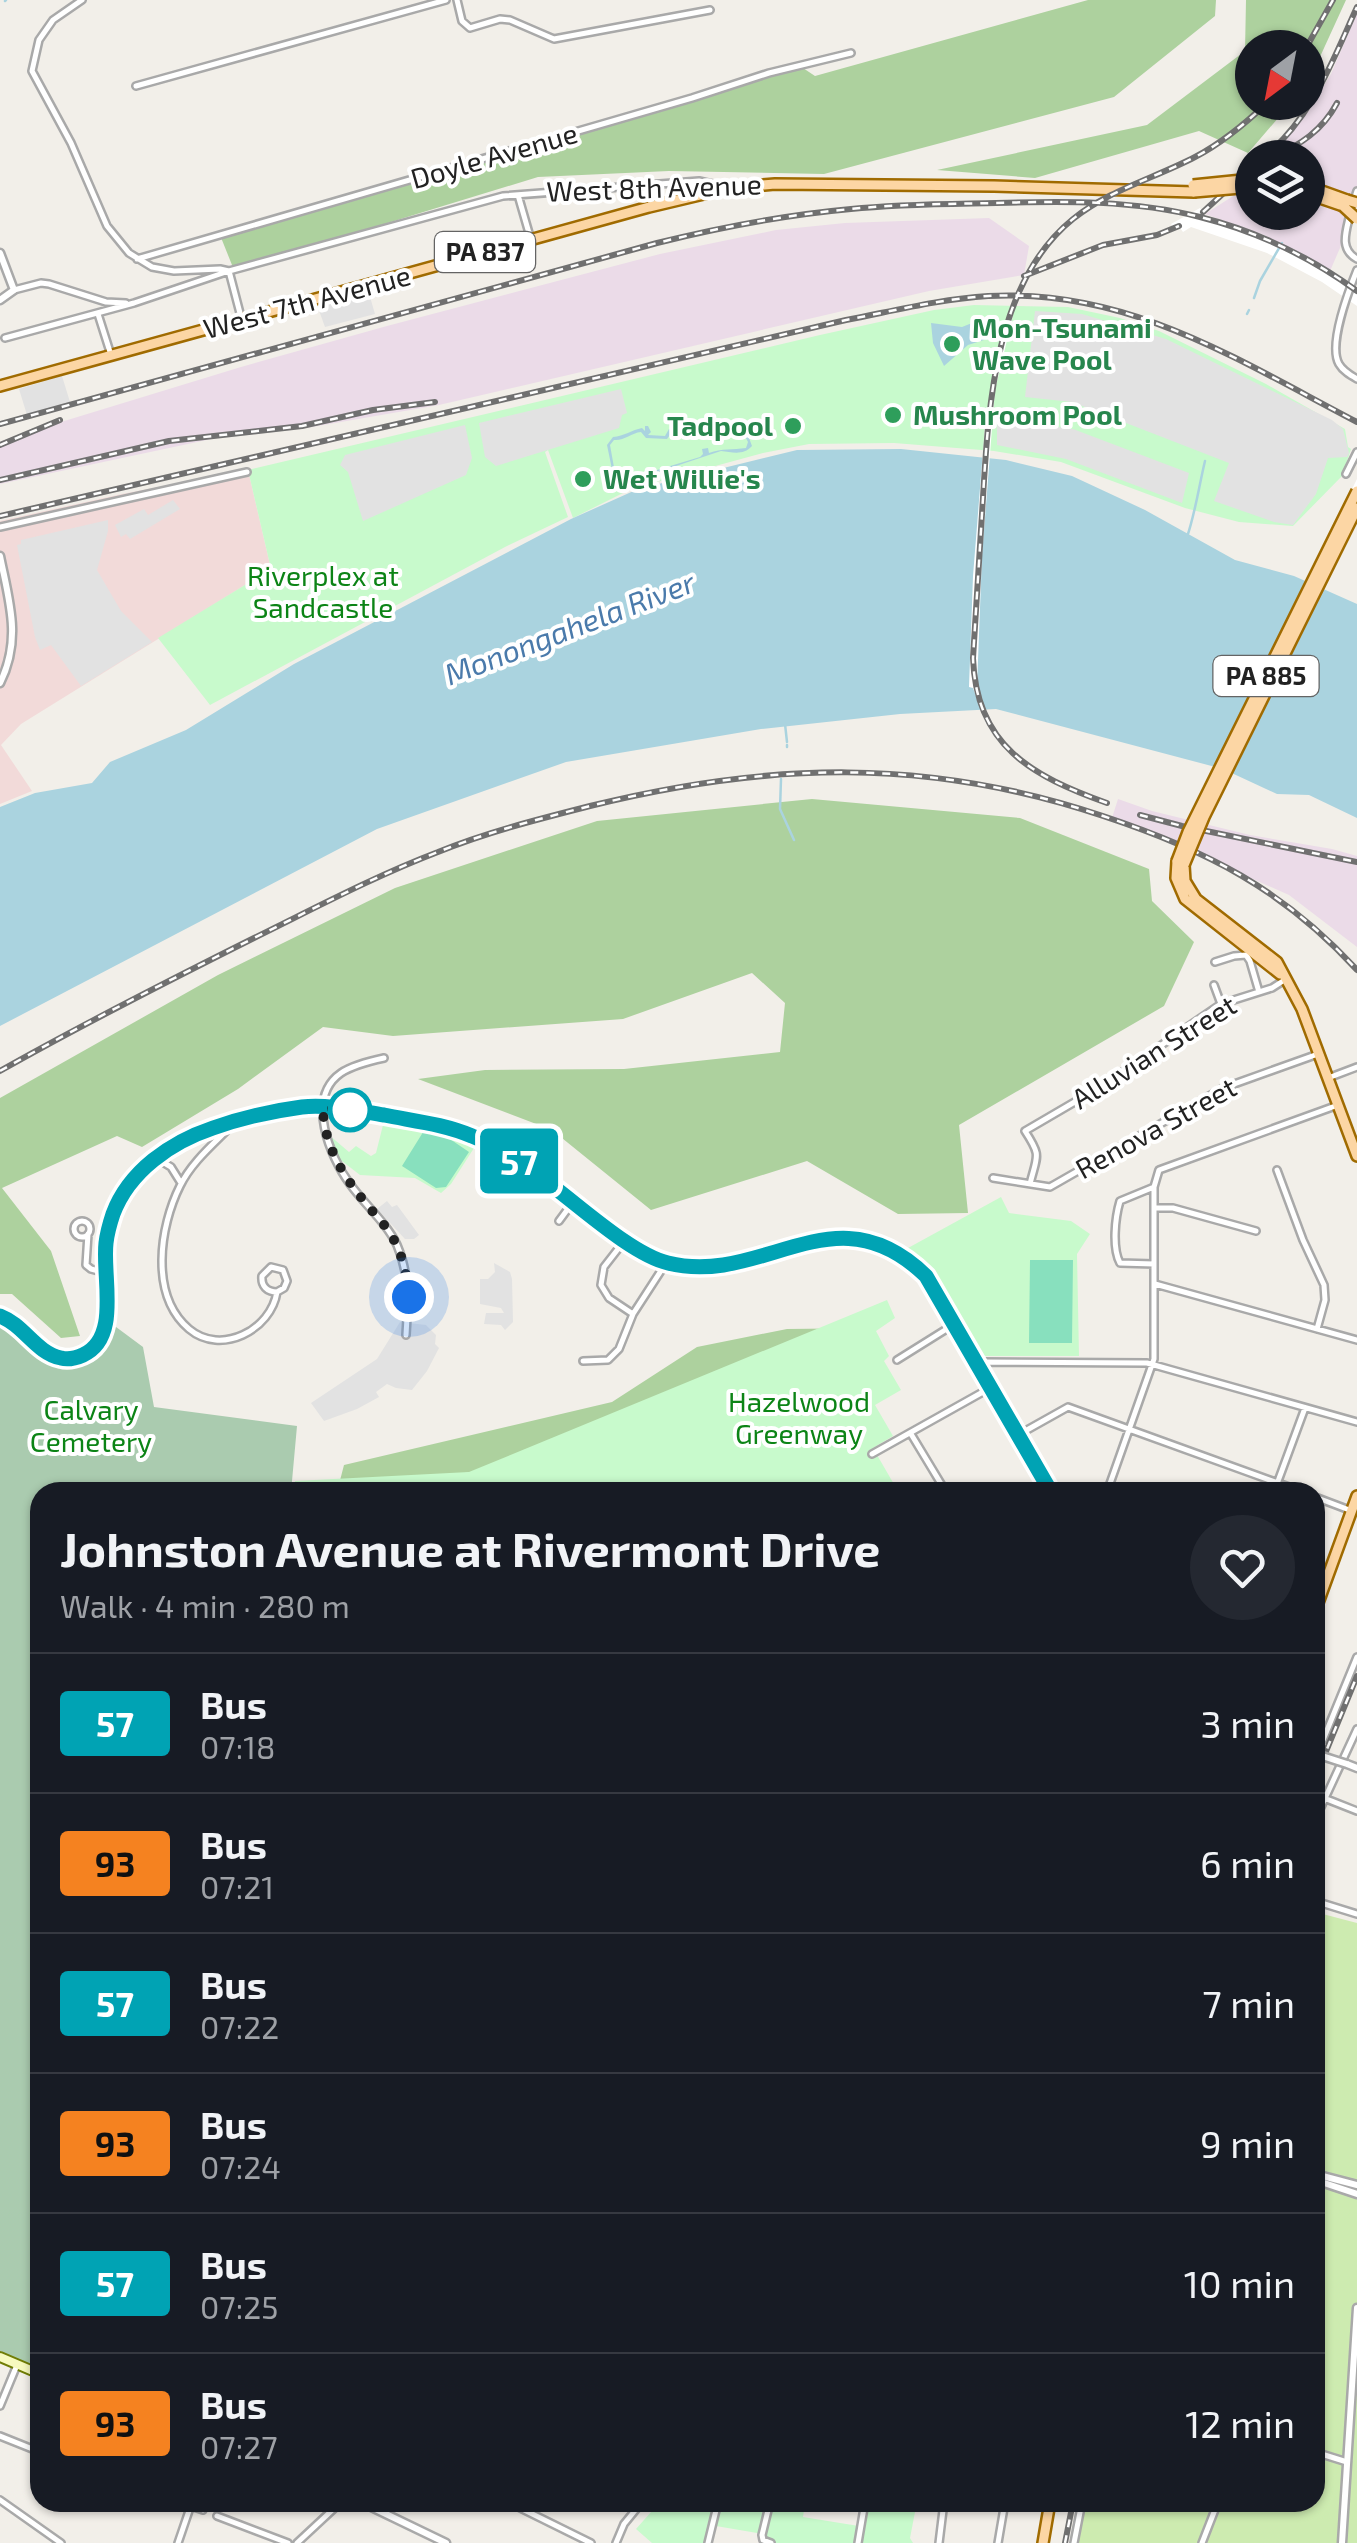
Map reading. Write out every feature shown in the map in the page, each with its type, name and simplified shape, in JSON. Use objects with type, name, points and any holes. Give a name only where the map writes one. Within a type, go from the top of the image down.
[{"type":"main road","name":"West 8th Avenue","points":[[729,188],[776,184],[1143,190],[1235,184]]},
{"type":"main road","name":"West 7th Avenue","points":[[0,386],[688,196],[729,188]]},
{"type":"main road","points":[[1325,197],[1354,209]]},
{"type":"main road","name":"PA 885","points":[[1180,863],[1188,832],[1357,491]]},
{"type":"main road","name":"PA 885","points":[[1180,863],[1357,508]]},
{"type":"main road","points":[[1180,863],[1196,898],[1277,962],[1302,1009],[1357,1156]]},
{"type":"main road","points":[[1325,1584],[1357,1496]]},
{"type":"main road","points":[[0,2357],[30,2371]]},
{"type":"main road","points":[[1043,2543],[1048,2512]]},
{"type":"street","points":[[82,0],[53,20],[38,40],[32,71],[71,143],[107,226],[118,242],[152,267],[229,271],[242,320]]},
{"type":"street","points":[[136,86],[427,2],[446,0]]},
{"type":"street","points":[[457,0],[462,20],[470,28],[510,20],[554,39],[710,10]]},
{"type":"street","name":"Doyle Avenue","points":[[137,259],[654,110],[768,73],[851,53]]},
{"type":"street","name":"West 8th Avenue","points":[[5,338],[98,314],[229,271],[518,194],[699,181],[729,188]]},
{"type":"street","points":[[1357,191],[1344,247],[1347,254],[1357,259]]},
{"type":"street","points":[[518,194],[531,240]]},
{"type":"street","points":[[0,252],[14,290]]},
{"type":"street","points":[[1357,270],[1343,308],[1336,356],[1339,366],[1357,379]]},
{"type":"street","points":[[0,300],[14,290],[41,283],[106,302],[134,303]]},
{"type":"street","points":[[98,314],[111,356]]},
{"type":"street","points":[[1346,474],[1357,452]]},
{"type":"street","points":[[0,528],[247,472]]},
{"type":"street","points":[[0,556],[14,625],[0,683]]},
{"type":"street","points":[[1215,962],[1246,956],[1259,992]]},
{"type":"street","name":"Alluvian Street","points":[[1030,1184],[1038,1156],[1025,1131],[1102,1086],[1221,1004],[1272,988],[1286,978]]},
{"type":"street","points":[[1214,985],[1221,1004]]},
{"type":"street","name":"Renova Street","points":[[993,1178],[1050,1187],[1223,1088],[1318,1054]]},
{"type":"street","points":[[384,1058],[336,1076],[323,1108],[324,1128],[330,1150],[348,1182],[389,1232],[406,1270],[406,1336]]},
{"type":"street","points":[[1328,1078],[1357,1067]]},
{"type":"street","points":[[1111,1482],[1153,1364],[1154,1186],[1161,1168],[1338,1105]]},
{"type":"street","points":[[0,1316],[11,1320],[44,1351],[60,1358],[88,1353],[106,1328],[106,1244],[112,1216],[120,1198],[146,1166],[210,1128],[237,1120],[306,1107],[347,1109],[439,1124],[474,1136],[511,1156],[625,1240],[666,1263],[700,1267],[728,1264],[824,1239],[850,1238],[879,1245],[911,1262],[926,1276],[1045,1482]]},
{"type":"street","points":[[237,1120],[181,1183],[162,1240],[166,1291],[187,1328],[215,1339],[232,1339],[265,1321],[277,1292]]},
{"type":"street","points":[[156,1158],[171,1167],[181,1183]]},
{"type":"street","points":[[1277,1170],[1324,1285],[1325,1300],[1316,1329]]},
{"type":"street","points":[[1154,1186],[1120,1200],[1117,1214],[1117,1259],[1122,1263],[1154,1264]]},
{"type":"street","points":[[559,1221],[573,1202]]},
{"type":"street","points":[[1155,1208],[1170,1208],[1256,1230]]},
{"type":"street","points":[[84,1235],[86,1265],[106,1273]]},
{"type":"street","points":[[625,1240],[604,1267],[601,1284],[609,1298],[633,1314]]},
{"type":"street","points":[[584,1361],[608,1360],[620,1349],[633,1314],[666,1263]]},
{"type":"street","points":[[271,1267],[279,1268],[287,1277],[284,1288],[277,1292],[268,1291],[262,1284],[264,1272],[271,1267]]},
{"type":"street","points":[[1155,1284],[1357,1340]]},
{"type":"street","points":[[898,1360],[953,1325]]},
{"type":"street","points":[[976,1365],[1153,1364],[1357,1422]]},
{"type":"street","points":[[872,1454],[990,1388]]},
{"type":"street","points":[[1018,1435],[1068,1407],[1273,1482]]},
{"type":"street","points":[[1279,1482],[1305,1408]]},
{"type":"street","points":[[911,1434],[940,1482]]},
{"type":"street","points":[[1325,1501],[1352,1510]]},
{"type":"street","points":[[1325,1735],[1357,1658]]},
{"type":"street","points":[[1325,1796],[1357,1728]]},
{"type":"street","points":[[1325,1757],[1357,1768]]},
{"type":"street","points":[[1325,1798],[1357,1810]]},
{"type":"street","points":[[1325,1905],[1357,1914]]},
{"type":"street","points":[[1325,2179],[1357,2185]]},
{"type":"street","points":[[1325,2181],[1357,2194]]},
{"type":"street","points":[[1342,2543],[1357,2308]]},
{"type":"street","points":[[0,2406],[16,2366]]},
{"type":"street","points":[[0,2436],[30,2448]]},
{"type":"street","points":[[1325,2455],[1348,2462]]},
{"type":"street","points":[[0,2500],[61,2543]]},
{"type":"street","points":[[178,2543],[189,2512]]},
{"type":"street","points":[[297,2543],[330,2512]]},
{"type":"street","points":[[382,2512],[446,2543]]},
{"type":"street","points":[[528,2512],[591,2543]]},
{"type":"street","points":[[616,2543],[634,2512]]},
{"type":"street","points":[[708,2543],[715,2512]]},
{"type":"street","points":[[768,2512],[762,2535],[763,2540],[771,2543]]},
{"type":"street","points":[[858,2543],[863,2512]]},
{"type":"street","points":[[939,2543],[943,2512]]},
{"type":"street","points":[[998,2543],[1003,2512]]},
{"type":"street","points":[[1074,2543],[1080,2512]]},
{"type":"street","points":[[1202,2543],[1214,2512]]},
{"type":"street","points":[[217,2516],[288,2543]]},
{"type":"shaded area","points":[[1357,13],[1357,189],[1330,271],[1249,230],[1325,230],[1325,140],[1284,140],[1299,120],[1325,120],[1325,84]]},
{"type":"shaded area","points":[[1235,195],[1235,225],[1205,214]]},
{"type":"shaded area","points":[[989,218],[1029,246],[1024,275],[929,291],[439,405],[312,427],[216,438],[0,484],[0,442],[12,437],[387,326],[660,254],[776,230],[845,223]]},
{"type":"shaded area","points":[[368,290],[375,314],[325,327],[317,305]]},
{"type":"shaded area","points":[[1035,311],[1082,314],[1166,339],[1332,420],[1343,429],[1349,453],[1347,457],[1328,458],[1316,494],[1293,525],[1214,501],[1229,463],[1072,402],[1025,397]]},
{"type":"shaded area","points":[[62,376],[70,402],[27,415],[19,389]]},
{"type":"shaded area","points":[[621,389],[627,413],[622,415],[619,428],[496,466],[485,457],[479,423]]},
{"type":"shaded area","points":[[997,419],[1073,429],[1189,473],[1182,503],[1066,459],[997,445]]},
{"type":"shaded area","points":[[465,425],[472,458],[466,475],[363,521],[348,472],[340,465],[345,455]]},
{"type":"shaded area","points":[[248,470],[271,569],[21,724],[1,745],[32,791],[0,804],[0,521]]},
{"type":"shaded area","points":[[173,500],[180,509],[130,539],[126,534],[121,537],[115,525],[144,509],[148,515]]},
{"type":"shaded area","points":[[108,520],[97,570],[121,611],[152,642],[81,686],[51,645],[40,650],[17,545],[21,540]]},
{"type":"shaded area","points":[[1118,799],[1250,835],[1357,856],[1357,947],[1289,895],[1111,821]]},
{"type":"shaded area","points":[[387,1201],[392,1207],[397,1205],[419,1235],[405,1239],[377,1209]]},
{"type":"shaded area","points":[[494,1263],[510,1272],[512,1279],[513,1322],[505,1330],[501,1325],[484,1324],[486,1313],[504,1313],[501,1308],[480,1304],[480,1279],[488,1279],[495,1272]]},
{"type":"shaded area","points":[[400,1322],[426,1325],[436,1335],[439,1348],[427,1371],[412,1390],[387,1384],[376,1392],[379,1397],[324,1421],[311,1403],[377,1359]]},
{"type":"green space","points":[[1088,0],[1216,0],[1215,16],[1114,97],[824,174],[669,171],[538,177],[234,270],[220,235],[800,66],[815,76]]},
{"type":"green space","points":[[1246,0],[1346,0],[1325,46],[1325,30],[1245,30]]},
{"type":"green space","points":[[1235,59],[1235,120],[1276,120],[1259,140],[1235,140],[1235,147],[1199,131],[1035,178],[937,170],[1147,125]]},
{"type":"green space","name":"Riverplex at Sandcastle","points":[[974,305],[1068,307],[1159,331],[1345,429],[1351,449],[1342,476],[1293,526],[1239,522],[1185,508],[1061,462],[994,451],[894,443],[809,444],[631,489],[573,518],[548,450],[545,452],[568,517],[210,705],[158,638],[271,569],[248,470],[820,335]]},
{"type":"green space","points":[[812,799],[1020,818],[1149,869],[1152,901],[1194,942],[1164,1006],[959,1125],[968,1213],[898,1214],[807,1161],[651,1210],[552,1130],[418,1079],[485,1070],[624,1069],[780,1052],[785,1003],[752,973],[623,1019],[393,1036],[323,1027],[238,1089],[142,1147],[117,1136],[2,1188],[51,1251],[80,1336],[61,1338],[12,1294],[0,1294],[0,1098],[218,975],[395,888],[597,821]]},
{"type":"green space","points":[[384,1121],[425,1126],[474,1148],[441,1193],[415,1178],[360,1175],[338,1158],[329,1135],[349,1152],[356,1146],[371,1156],[376,1153]]},
{"type":"green space","points":[[425,1129],[447,1137],[469,1152],[446,1187],[436,1188],[402,1166]]},
{"type":"green space","points":[[1001,1197],[1009,1213],[1071,1221],[1090,1234],[1077,1254],[1079,1356],[979,1356],[938,1286],[908,1248]]},
{"type":"green space","points":[[1030,1260],[1073,1260],[1072,1343],[1029,1343]]},
{"type":"green space","name":"Hazelwood Greenway","points":[[887,1300],[895,1318],[876,1331],[889,1356],[884,1361],[901,1390],[875,1405],[893,1436],[873,1448],[893,1482],[295,1482],[469,1472]]},
{"type":"green space","name":"Calvary Cemetery","points":[[0,1320],[43,1356],[66,1364],[85,1360],[94,1353],[112,1324],[143,1347],[154,1407],[297,1426],[292,1482],[30,1482],[30,2365],[0,2351]]},
{"type":"green space","points":[[874,1328],[862,1414],[404,1482],[340,1482],[344,1465],[612,1402],[697,1347],[787,1329]]},
{"type":"green space","points":[[1325,1915],[1357,1923],[1357,2543],[1070,2543],[1075,2512],[1325,2512]]},
{"type":"green space","points":[[651,2512],[804,2512],[803,2517],[865,2527],[868,2512],[915,2512],[910,2538],[913,2543],[759,2543],[763,2534],[710,2525],[706,2543],[652,2543],[636,2529]]},
{"type":"water","name":"Mon-Tsunami Wave Pool","points":[[977,321],[987,339],[968,345],[944,366],[933,343],[931,323],[962,327]]},
{"type":"water","points":[[736,420],[743,422],[752,446],[741,452],[721,451],[625,483],[614,479],[607,445],[613,437],[642,428],[645,431],[645,426],[651,432],[648,435],[665,436],[669,429],[712,426],[721,433]],"holes":[[[738,423],[748,442],[746,448],[709,453],[708,448],[702,449],[700,457],[624,480],[615,473],[610,445],[614,440],[641,432],[646,438],[667,439],[672,432],[712,429],[721,436]]]},
{"type":"water","name":"Monongahela River","points":[[901,449],[1006,460],[1072,476],[1145,510],[1235,560],[1294,576],[1357,604],[1357,818],[1309,795],[1277,794],[1223,769],[996,709],[900,714],[761,729],[566,762],[377,829],[0,1026],[0,807],[35,793],[92,783],[110,762],[186,730],[294,664],[571,519],[638,489],[797,450]]},
{"type":"pier","points":[[1144,178],[1147,183],[1080,217],[1037,261],[1015,307],[995,390],[977,686],[988,717],[1002,740],[1045,779],[1018,761],[997,740],[986,724],[973,688],[969,687],[986,413],[1012,303],[1030,265],[1073,215],[1102,196]]},
{"type":"pier","points":[[1200,208],[1205,216],[1235,226],[1235,230],[1264,235],[1357,288],[1357,306],[1267,253],[1191,227],[1183,232],[1178,225],[1171,224]]},
{"type":"pier","points":[[1357,479],[1357,520],[1353,531],[1199,841],[1190,868],[1171,859],[1175,847]]},
{"type":"waterway","points":[[1254,298],[1282,243]]},
{"type":"waterway","points":[[1247,314],[1249,310]]},
{"type":"waterway","points":[[1187,537],[1205,461]]},
{"type":"waterway","points":[[785,724],[787,742]]},
{"type":"waterway","points":[[781,779],[780,809],[794,840]]},
{"type":"railway","points":[[1316,30],[1333,0]]},
{"type":"railway","points":[[1282,140],[1308,107],[1357,7]]},
{"type":"railway","points":[[1303,140],[1325,121],[1337,103]]},
{"type":"railway","points":[[1107,803],[1055,781],[1013,753],[985,714],[977,688],[973,658],[984,476],[999,355],[1025,279],[1046,247],[1073,219],[1117,192],[1205,152],[1248,120]]},
{"type":"railway","points":[[1203,212],[1235,183]]},
{"type":"railway","points":[[0,424],[657,243],[753,222],[851,209],[1073,202],[1175,211],[1262,238],[1321,267],[1357,291]]},
{"type":"railway","points":[[1024,276],[1103,245],[1157,235],[1179,226]]},
{"type":"railway","points":[[0,516],[846,320],[988,296],[1039,297],[1135,316],[1225,353],[1357,422]]},
{"type":"railway","points":[[0,480],[169,441],[302,426],[373,410],[435,402]]},
{"type":"railway","points":[[0,445],[60,420]]},
{"type":"railway","points":[[0,1071],[322,904],[457,845],[532,821],[656,791],[784,774],[847,772],[974,783],[1103,816],[1176,843],[1241,875],[1301,917],[1357,970]]},
{"type":"railway","points":[[1140,815],[1357,862]]},
{"type":"railway","points":[[1325,1754],[1357,1676]]},
{"type":"railway","points":[[1065,2543],[1071,2512]]},
{"type":"bus line","name":"57","points":[[0,1316],[11,1320],[44,1351],[60,1358],[88,1353],[106,1328],[106,1244],[112,1216],[120,1198],[146,1166],[210,1128],[237,1120],[306,1107],[347,1109],[439,1124],[474,1136],[511,1156],[625,1240],[666,1263],[700,1267],[728,1264],[825,1238],[850,1238],[898,1253],[926,1276],[1045,1482]]},
{"type":"place","name":"Mon-Tsunami Wave Pool","points":[[952,344]]},
{"type":"place","name":"Mushroom Pool","points":[[893,415]]},
{"type":"place","name":"Tadpool","points":[[793,426]]},
{"type":"place","name":"Wet Willie's","points":[[583,479]]},
{"type":"route","points":[[350,1110],[323,1108],[330,1150],[348,1182],[396,1244],[406,1270],[409,1297]]}]
